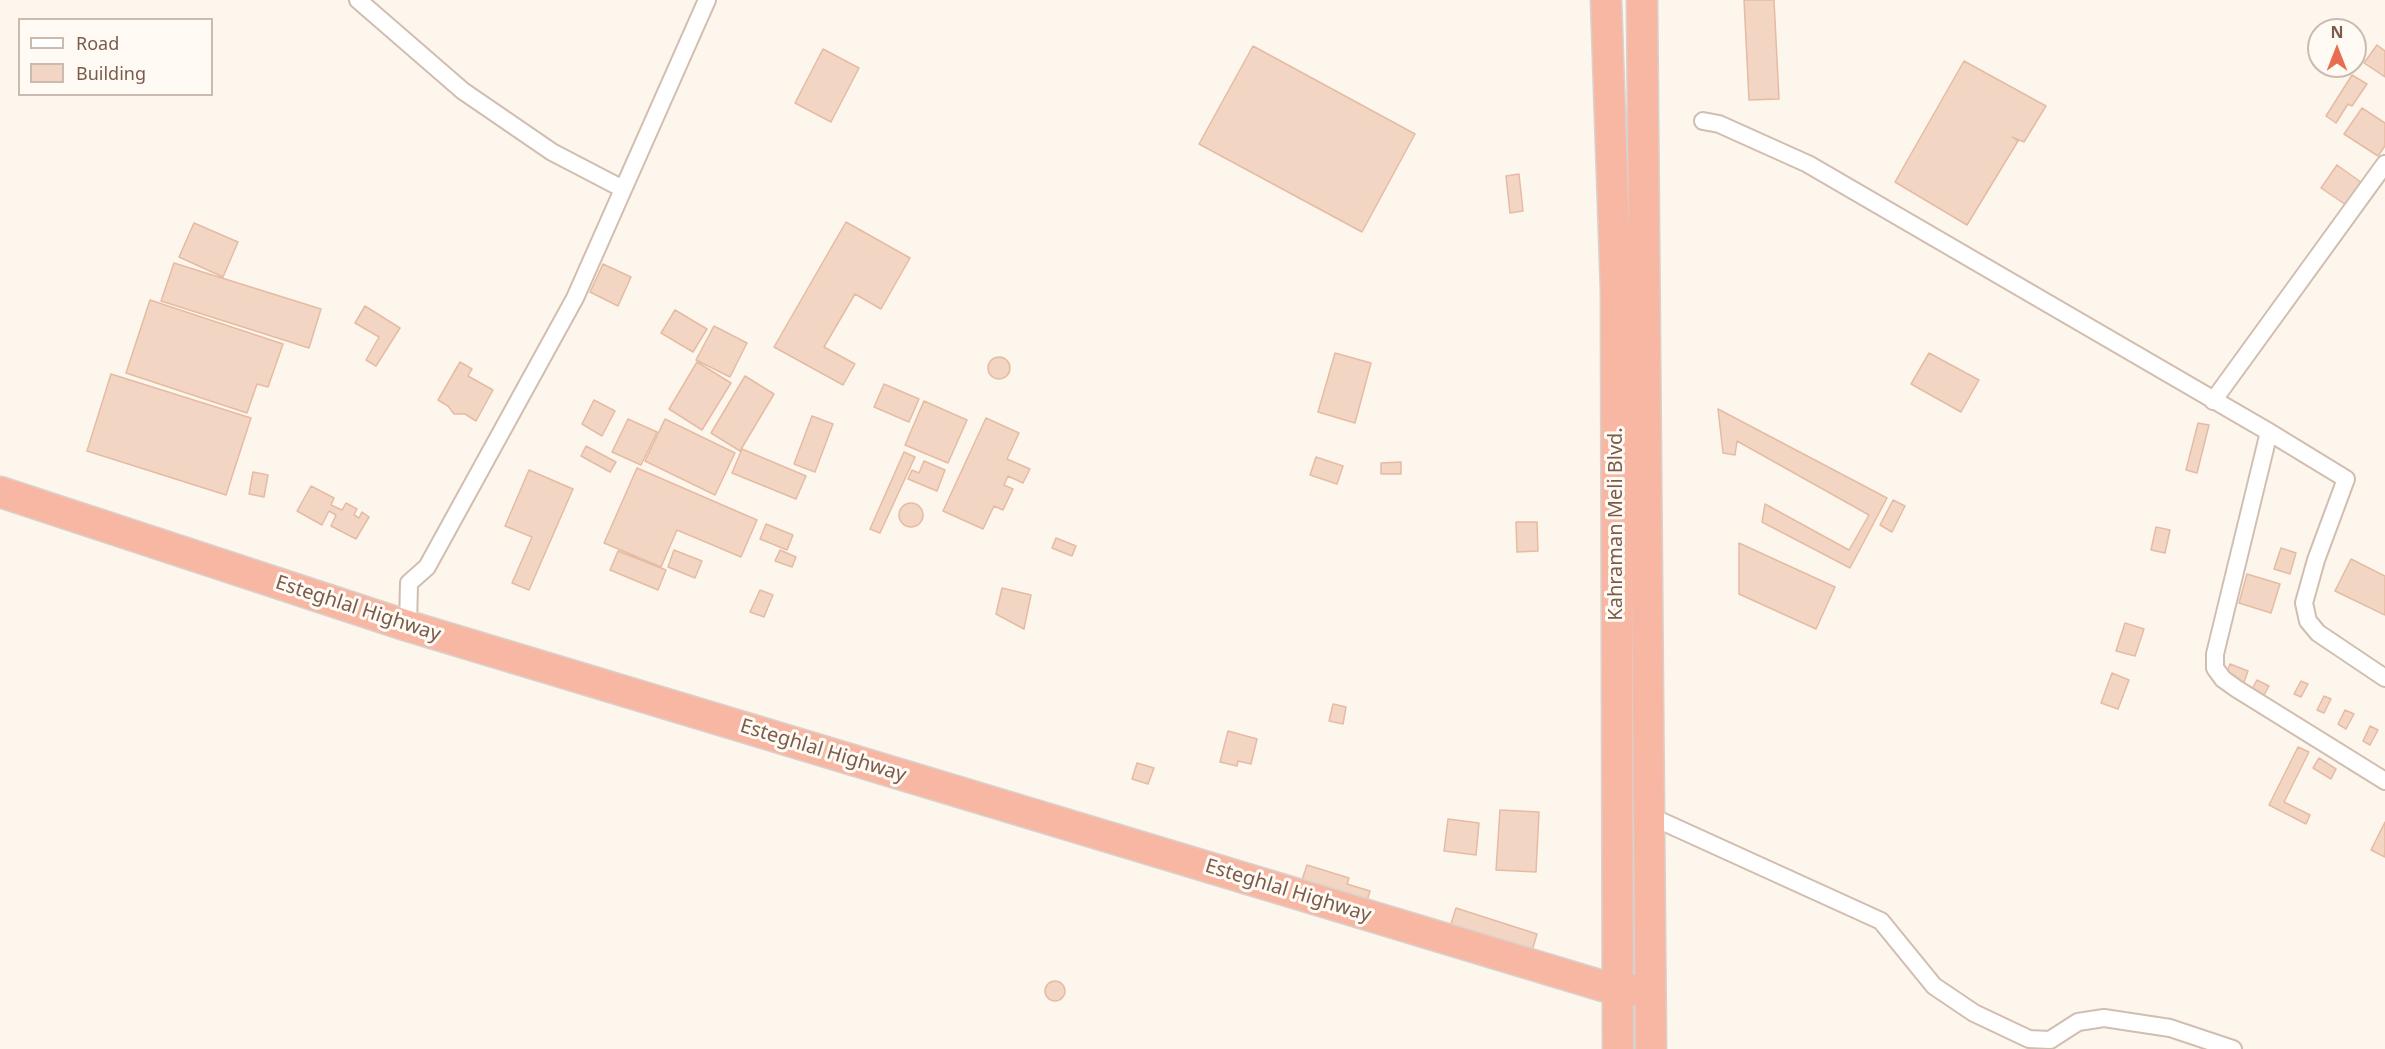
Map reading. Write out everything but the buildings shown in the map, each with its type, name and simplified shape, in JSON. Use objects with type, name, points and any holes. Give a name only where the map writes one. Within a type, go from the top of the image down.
[{"type":"highway","name":"Kahraman Meli Blvd.","points":[[1606,0],[1616,291],[1616,990],[1618,1049]]},
{"type":"highway","name":"Kahraman Meli Blvd.","points":[[1642,0],[1652,1049]]},
{"type":"highway","name":"Esteghlal Highway","points":[[0,492],[408,626],[1616,990],[1650,990]]},
{"type":"street","points":[[358,0],[463,91],[552,152],[624,189]]},
{"type":"street","points":[[408,626],[409,583],[427,567],[575,298],[707,0]]},
{"type":"street","points":[[1703,121],[1719,124],[1808,164],[2270,432],[2346,479],[2316,560],[2304,603],[2308,621],[2318,633],[2385,678]]},
{"type":"street","points":[[2213,401],[2385,164]]},
{"type":"street","points":[[2270,432],[2215,654],[2215,669],[2223,679],[2237,689],[2385,781]]},
{"type":"street","points":[[1648,815],[1881,921],[1934,986],[1974,1013],[2029,1039],[2050,1040],[2078,1022],[2104,1018],[2170,1028],[2233,1049]]}]
